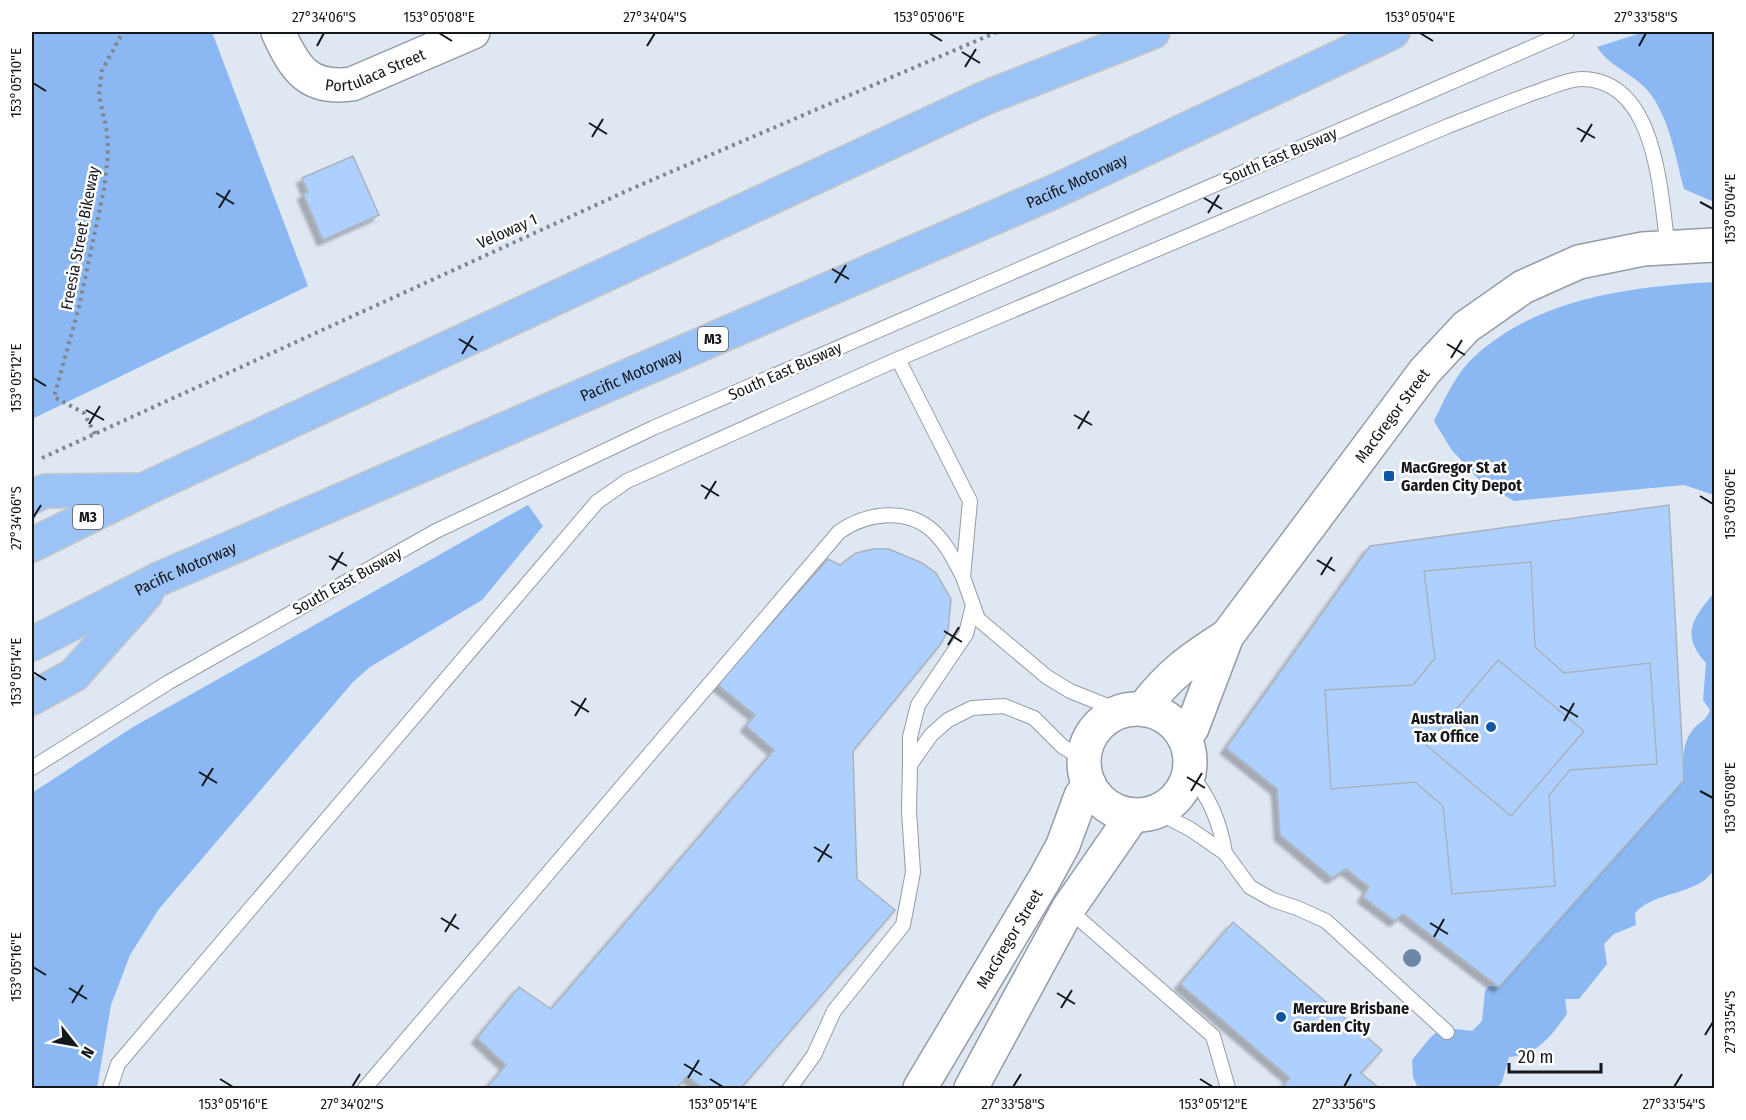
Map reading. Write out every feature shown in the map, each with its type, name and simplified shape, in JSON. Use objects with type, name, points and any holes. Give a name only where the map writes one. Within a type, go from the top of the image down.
[{"type":"highway","name":"M3","points":[[32,545],[145,489],[986,98],[1153,32]]},
{"type":"highway","name":"Pacific Motorway","points":[[32,644],[159,579],[1060,189],[1393,32]]},
{"type":"highway","points":[[32,497],[45,491],[145,489]]},
{"type":"highway","points":[[32,698],[74,675],[159,579]]},
{"type":"street","name":"Portulaca Street","points":[[278,32],[289,55],[310,80],[331,87],[352,84],[473,32]]},
{"type":"street","name":"MacGregor Street","points":[[1184,737],[1192,728],[1227,636],[1425,371],[1466,327],[1523,286],[1578,262],[1643,249],[1714,245]]},
{"type":"street","name":"MacGregor Street","points":[[1132,710],[1181,666],[1227,636]]},
{"type":"street","points":[[971,1089],[1068,909],[1144,813],[1170,802],[1183,789],[1189,772],[1189,754],[1184,737],[1174,723],[1160,714],[1132,710],[1106,718],[1095,730],[1087,744],[1086,772],[1107,805],[1144,813]]},
{"type":"street","name":"MacGregor Street","points":[[920,1089],[1063,845],[1081,796],[1086,772]]},
{"type":"lane","name":"South East Busway","points":[[32,768],[169,682],[436,531],[653,428],[1567,32]]},
{"type":"lane","points":[[110,1089],[118,1064],[597,502],[627,481],[898,360],[1448,126],[1512,101],[1582,79],[1614,89],[1637,112],[1645,124],[1657,168],[1668,248]]},
{"type":"lane","points":[[898,360],[970,501],[963,577]]},
{"type":"lane","points":[[365,1089],[839,532],[875,516],[892,514],[907,518],[934,532],[949,551],[963,577],[978,619],[1047,677],[1070,691],[1132,710]]},
{"type":"lane","points":[[790,1089],[814,1055],[834,1011],[903,926],[913,872],[909,812],[910,737],[918,705],[966,634],[973,605]]},
{"type":"lane","points":[[910,765],[931,735],[948,720],[972,708],[1004,706],[1034,718],[1086,772]]},
{"type":"lane","points":[[1189,772],[1204,790],[1220,824],[1226,853]]},
{"type":"lane","points":[[1144,813],[1190,829],[1226,853],[1251,887],[1273,900],[1326,921],[1448,1032]]},
{"type":"lane","points":[[1068,909],[1213,1036],[1228,1089]]},
{"type":"path","name":"Freesia Street Bikeway","points":[[94,434],[84,413],[54,397],[79,307],[104,189],[108,155],[107,132],[99,95],[102,70],[123,32]]},
{"type":"path","name":"Veloway 1","points":[[32,463],[631,189],[997,32]]},
{"type":"shaded area","points":[[32,32],[212,32],[308,286],[32,419]]},
{"type":"shaded area","points":[[1644,32],[1714,32],[1714,202],[1684,189],[1668,129],[1652,96],[1639,82],[1609,61],[1597,47]]},
{"type":"shaded area","points":[[1714,282],[1714,495],[1684,485],[1514,501],[1480,481],[1451,449],[1434,421],[1452,386],[1468,363],[1501,336],[1528,320],[1557,308],[1619,292]]},
{"type":"shaded area","points":[[528,505],[543,526],[482,600],[370,667],[353,682],[159,909],[130,955],[111,1005],[97,1088],[32,1088],[32,793],[133,727]]},
{"type":"shaded area","points":[[1714,593],[1714,870],[1697,884],[1644,906],[1635,913],[1636,925],[1614,934],[1604,944],[1607,964],[1579,999],[1565,999],[1567,1014],[1543,1043],[1528,1052],[1509,1057],[1502,1082],[1497,1088],[1418,1088],[1413,1077],[1412,1060],[1431,1037],[1442,1030],[1472,1031],[1482,1021],[1485,991],[1489,986],[1499,987],[1684,780],[1683,766],[1687,740],[1710,710],[1703,700],[1706,663],[1693,644],[1692,627],[1700,611]]},
{"type":"building","points":[[353,156],[379,215],[323,240],[303,194],[308,192],[302,178]]},
{"type":"building","points":[[1669,505],[1684,780],[1499,987],[1403,914],[1395,921],[1363,897],[1369,887],[1346,869],[1332,878],[1280,835],[1277,789],[1226,748],[1370,546]]},
{"type":"building","points":[[873,549],[889,549],[922,563],[936,573],[951,599],[948,631],[940,645],[853,751],[857,879],[895,910],[741,1088],[703,1088],[687,1076],[677,1088],[486,1088],[506,1065],[477,1038],[519,987],[551,1009],[774,750],[746,726],[755,715],[717,684],[828,559],[840,565],[856,553]]},
{"type":"building","name":"Australian Tax Office","points":[[1531,562],[1535,647],[1564,673],[1650,663],[1657,764],[1570,770],[1549,795],[1555,886],[1452,894],[1443,806],[1415,782],[1331,789],[1325,690],[1413,685],[1435,658],[1424,571]]},
{"type":"building","points":[[1498,660],[1584,731],[1511,816],[1426,745]]},
{"type":"building","name":"Mercure Brisbane Garden City","points":[[1233,922],[1382,1050],[1361,1073],[1379,1088],[1281,1088],[1290,1078],[1180,984]]},
{"type":"place","name":"MacGregor St at Garden City Depot","points":[[1389,476]]},
{"type":"place","name":"Australian Tax Office","points":[[1491,727]]},
{"type":"place","name":"Mercure Brisbane Garden City","points":[[1281,1017]]}]
